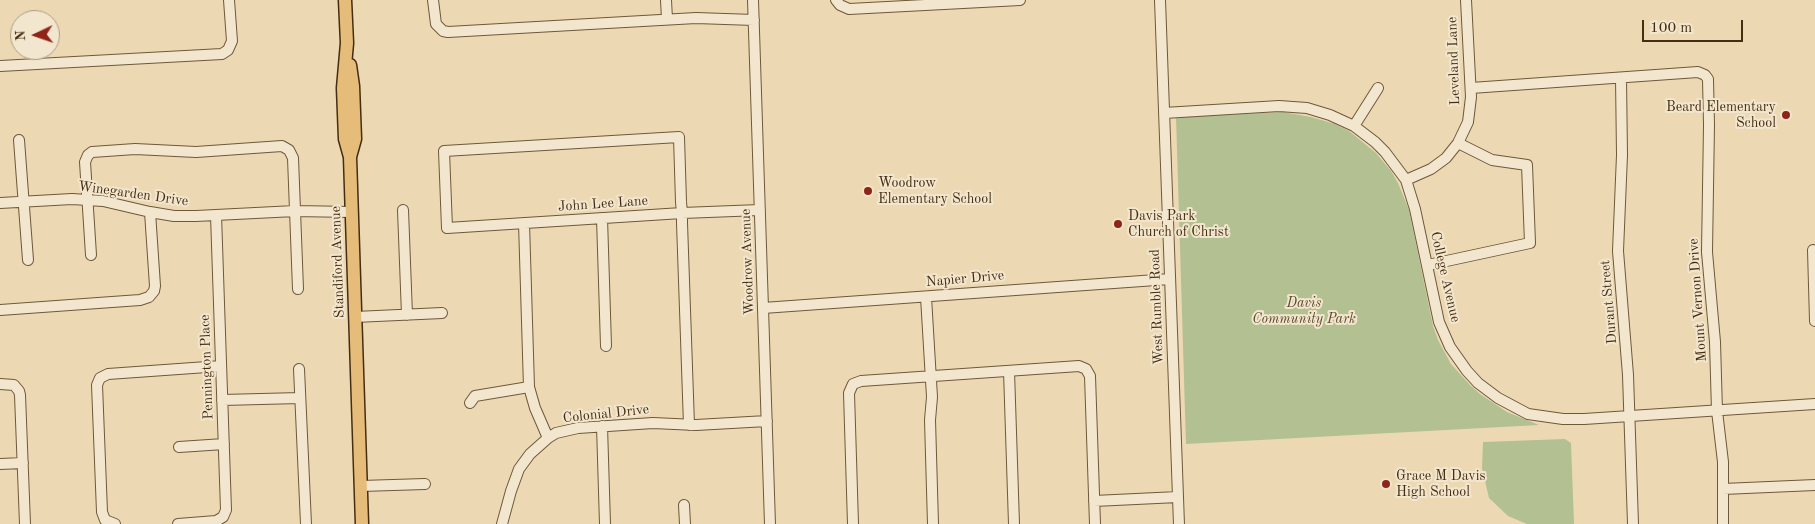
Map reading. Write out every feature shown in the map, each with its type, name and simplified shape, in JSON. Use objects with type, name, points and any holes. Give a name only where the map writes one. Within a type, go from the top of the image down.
[{"type":"main road","name":"Standiford Avenue","points":[[345,0],[347,43],[343,88],[345,139],[350,157],[362,524]]},
{"type":"street","points":[[0,66],[222,54],[228,50],[232,42],[229,0]]},
{"type":"street","points":[[433,0],[436,24],[443,31],[448,32],[667,19],[754,20]]},
{"type":"street","points":[[666,0],[667,19]]},
{"type":"street","name":"Woodrow Avenue","points":[[753,0],[770,524]]},
{"type":"street","points":[[838,3],[849,9],[917,2],[1020,0]]},
{"type":"street","name":"West Rumble Road","points":[[1160,0],[1179,524]]},
{"type":"street","name":"Leveland Lane","points":[[1406,180],[1438,165],[1446,158],[1458,143],[1468,122],[1471,88],[1466,0]]},
{"type":"street","name":"Mount Vernon Drive","points":[[1620,78],[1698,72],[1705,75],[1709,82],[1707,252],[1715,342],[1717,411],[1722,453],[1723,524]]},
{"type":"street","points":[[1471,88],[1620,78]]},
{"type":"street","name":"Durant Street","points":[[1620,78],[1622,155],[1618,251],[1626,341],[1633,524]]},
{"type":"street","points":[[1354,126],[1378,88]]},
{"type":"street","name":"College Avenue","points":[[1164,114],[1292,106],[1321,112],[1354,126],[1385,152],[1406,180],[1415,209],[1439,322],[1460,362],[1478,383],[1498,398],[1528,414],[1563,419],[1630,417],[1815,404]]},
{"type":"street","name":"John Lee Lane","points":[[682,213],[679,137],[444,151],[448,228],[760,210]]},
{"type":"street","points":[[19,140],[28,260]]},
{"type":"street","points":[[1428,265],[1530,242],[1527,165],[1492,160],[1458,143]]},
{"type":"street","points":[[91,255],[85,162],[88,155],[97,151],[135,149],[196,152],[282,146],[289,150],[293,158],[298,289]]},
{"type":"street","name":"Winegarden Drive","points":[[0,203],[60,199],[87,200],[174,216],[295,211],[351,212]]},
{"type":"street","points":[[403,210],[407,315]]},
{"type":"street","points":[[0,310],[140,300],[152,296],[155,286],[150,212]]},
{"type":"street","points":[[682,213],[689,425]]},
{"type":"street","name":"Pennington Place","points":[[178,524],[216,521],[223,517],[226,510],[216,215]]},
{"type":"street","points":[[602,218],[606,346]]},
{"type":"street","points":[[524,223],[529,387],[535,408],[548,438]]},
{"type":"street","points":[[1813,250],[1815,321]]},
{"type":"street","name":"Napier Drive","points":[[763,308],[1170,279]]},
{"type":"street","points":[[926,297],[932,397],[930,420],[933,524]]},
{"type":"street","points":[[355,317],[442,313]]},
{"type":"street","points":[[115,524],[105,520],[102,512],[97,385],[100,378],[108,374],[221,366]]},
{"type":"street","points":[[852,524],[849,393],[852,386],[861,380],[1078,366],[1086,369],[1090,376],[1095,524]]},
{"type":"street","points":[[299,370],[306,524]]},
{"type":"street","points":[[1009,371],[1014,524]]},
{"type":"street","points":[[0,384],[11,384],[16,387],[20,395],[25,524]]},
{"type":"street","points":[[470,403],[475,396],[529,387]]},
{"type":"street","points":[[222,400],[300,398]]},
{"type":"street","name":"Colonial Drive","points":[[502,524],[519,469],[530,454],[548,438],[567,430],[666,422],[689,425],[767,421]]},
{"type":"street","points":[[602,426],[606,524]]},
{"type":"street","points":[[179,447],[224,444]]},
{"type":"street","points":[[0,464],[23,463]]},
{"type":"street","points":[[360,486],[425,484]]},
{"type":"street","points":[[1723,489],[1815,485]]},
{"type":"street","points":[[1094,501],[1178,497]]},
{"type":"street","points":[[684,505],[685,524]]},
{"type":"green space","name":"Davis Community Park","points":[[1283,112],[1311,117],[1335,124],[1349,131],[1376,153],[1391,171],[1409,210],[1433,326],[1451,364],[1480,394],[1507,412],[1539,425],[1186,444],[1176,117]]},
{"type":"green space","points":[[1565,439],[1571,443],[1574,524],[1527,524],[1508,516],[1489,498],[1482,468],[1483,442]]},
{"type":"place","name":"Beard Elementary School","points":[[1786,115]]},
{"type":"place","name":"Woodrow Elementary School","points":[[868,191]]},
{"type":"place","name":"Davis Park Church of Christ","points":[[1118,224]]},
{"type":"place","name":"Grace M Davis High School","points":[[1386,484]]}]
